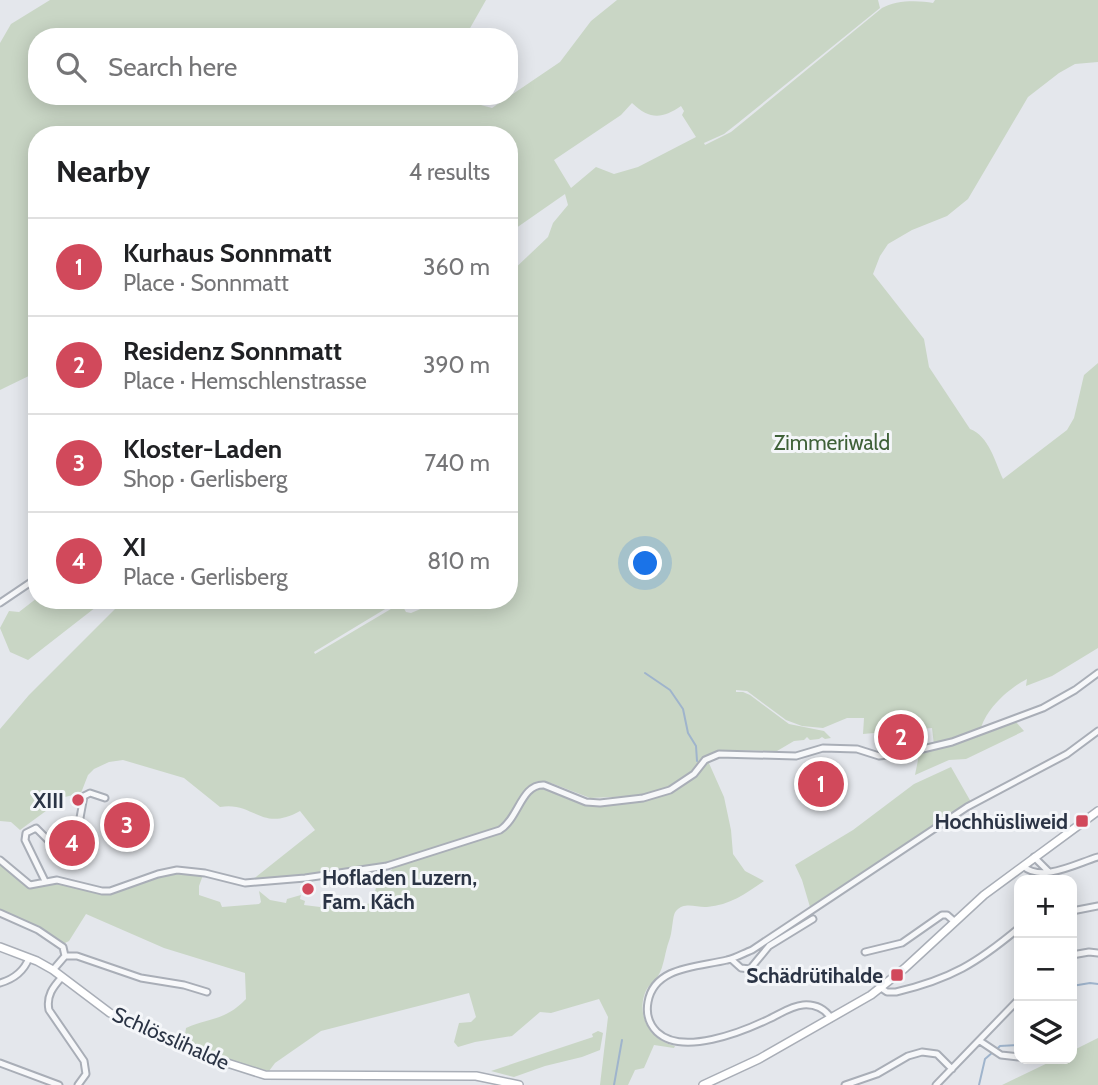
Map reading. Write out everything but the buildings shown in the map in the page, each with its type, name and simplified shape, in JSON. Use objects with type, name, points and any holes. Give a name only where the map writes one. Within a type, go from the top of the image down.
[{"type":"main road","points":[[703,1085],[759,1059],[881,988],[984,895],[1098,811]]},
{"type":"main road","name":"Schlösslihalde","points":[[0,947],[53,970],[110,1013],[136,1026],[276,1080],[476,1076],[519,1085]]},
{"type":"street","points":[[0,603],[28,584]]},
{"type":"street","points":[[0,860],[30,885],[45,881],[68,881],[105,891],[177,870],[205,873],[245,883],[373,869],[500,830],[514,817],[532,786],[544,785],[586,802],[643,798],[677,786],[711,757],[727,753],[796,756],[819,748],[857,749],[872,755],[890,755],[952,742],[1032,712],[1076,690],[1098,673]]},
{"type":"street","points":[[831,1018],[821,1008],[806,1004],[790,1008],[746,1030],[713,1039],[673,1042],[658,1033],[652,1025],[647,1007],[651,991],[667,975],[689,967],[731,959],[766,941],[967,807],[1066,754],[1098,731]]},
{"type":"street","points":[[45,881],[25,840],[26,833],[36,828],[60,852],[69,853],[75,845],[84,796],[90,793],[105,798]]},
{"type":"street","points":[[1034,857],[1048,871]]},
{"type":"street","points":[[1023,866],[1033,871],[1048,871],[1098,857]]},
{"type":"street","points":[[1077,910],[1098,906]]},
{"type":"street","points":[[0,913],[54,940],[63,947],[65,956]]},
{"type":"street","points":[[865,953],[902,943],[942,915],[949,915],[955,922]]},
{"type":"street","points":[[731,959],[740,968],[750,969],[769,946],[813,919]]},
{"type":"street","points":[[881,988],[887,992],[900,992],[955,973],[983,958],[1014,932]]},
{"type":"street","points":[[1077,954],[1098,953]]},
{"type":"street","points":[[53,970],[65,956],[77,956],[141,978],[207,992]]},
{"type":"street","points":[[0,983],[23,970],[29,958]]},
{"type":"street","points":[[62,977],[52,988],[47,1003],[49,1010],[84,1060],[86,1074],[78,1085]]},
{"type":"street","points":[[936,1085],[1017,1001]]},
{"type":"street","points":[[980,1041],[1001,1055],[1014,1056]]},
{"type":"street","points":[[845,1085],[877,1074],[908,1056],[922,1052],[937,1054],[952,1069]]},
{"type":"street","points":[[0,1063],[59,1085]]},
{"type":"green space","name":"Zimmeriwald","points":[[50,0],[486,0],[470,28],[28,28],[28,105],[481,105],[492,108],[496,105],[518,105],[518,90],[560,62],[591,21],[617,0],[878,0],[880,8],[724,134],[704,143],[705,145],[731,132],[887,5],[907,1],[933,3],[935,0],[1098,0],[1098,62],[1075,64],[1028,97],[968,199],[947,216],[912,230],[888,244],[873,274],[924,339],[929,367],[970,429],[977,432],[987,443],[1003,479],[1067,430],[1074,418],[1084,375],[1098,363],[1098,648],[1052,676],[1026,686],[1027,679],[1020,683],[993,706],[981,728],[934,745],[932,728],[863,734],[864,718],[847,718],[823,728],[802,726],[786,720],[747,691],[736,690],[750,695],[789,724],[824,731],[831,738],[810,740],[807,737],[777,751],[725,750],[711,753],[690,775],[661,792],[660,790],[637,796],[590,798],[551,783],[538,781],[529,786],[512,818],[504,826],[477,837],[370,868],[252,880],[315,830],[300,811],[276,819],[232,806],[220,807],[184,778],[123,760],[109,762],[94,769],[88,775],[81,793],[65,797],[20,830],[11,822],[0,821],[0,729],[29,695],[115,609],[385,609],[314,652],[315,654],[391,609],[404,609],[411,613],[421,609],[518,609],[518,265],[548,237],[553,223],[568,205],[565,194],[518,227],[518,126],[28,126],[28,376],[0,390],[0,43],[11,24]],"holes":[[[632,103],[656,116],[681,106],[684,111],[682,115],[696,137],[638,167],[614,174],[596,167],[571,188],[554,160],[621,115]]]},
{"type":"green space","points":[[28,605],[28,609],[93,609],[28,660],[10,652],[0,628],[9,611],[19,612]]},
{"type":"green space","points":[[1015,721],[1024,731],[966,759],[949,760],[915,775],[919,755]]},
{"type":"green space","points":[[708,761],[724,797],[733,854],[745,871],[764,881],[723,904],[707,907],[687,906],[676,911],[662,968],[645,993],[643,1002],[644,1019],[648,1027],[659,1039],[675,1046],[654,1045],[644,1068],[635,1070],[628,1085],[600,1085],[608,1017],[599,999],[551,1013],[540,1012],[512,1036],[458,1047],[454,1042],[459,1023],[471,1022],[476,1017],[469,993],[321,1031],[275,1063],[269,1071],[238,1063],[184,1041],[186,1028],[224,1015],[246,999],[245,973],[164,948],[86,914],[69,941],[63,944],[48,933],[0,910],[0,863],[31,887],[53,882],[101,893],[172,872],[203,875],[199,895],[220,902],[222,907],[259,904],[259,891],[270,900],[286,903],[287,899],[301,895],[300,899],[305,901],[304,905],[320,907],[325,904],[327,896],[367,904],[373,902],[376,887],[396,865],[495,835],[508,827],[533,789],[544,787],[599,804],[641,801],[666,794]]},
{"type":"green space","points":[[951,767],[971,802],[810,907],[795,865],[853,830],[914,784]]},
{"type":"green space","points":[[598,1031],[603,1033],[600,1050],[582,1057],[514,1077],[491,1071],[593,1037],[592,1034]]},
{"type":"green space","points":[[1098,1038],[1098,1085],[1002,1085],[1046,1064],[1077,1064],[1077,1048]]},
{"type":"waterway","points":[[645,673],[670,690],[683,709],[688,733],[696,746],[697,761]]},
{"type":"waterway","points":[[1077,985],[1098,984]]},
{"type":"waterway","points":[[614,1085],[622,1040]]},
{"type":"waterway","points":[[997,1049],[1000,1046],[1014,1045]]},
{"type":"waterway","points":[[979,1085],[985,1059],[993,1052]]},
{"type":"place","name":"Residenz Sonnmatt","points":[[901,737]]},
{"type":"place","name":"Kurhaus Sonnmatt","points":[[821,784]]},
{"type":"place","name":"XIII","points":[[78,800]]},
{"type":"place","name":"Hochhüsliweid","points":[[1082,821]]},
{"type":"place","name":"Kloster-Laden","points":[[127,825]]},
{"type":"place","name":"XI","points":[[72,843]]},
{"type":"place","name":"Hofladen Luzern, Fam. Käch","points":[[308,889]]},
{"type":"place","name":"Schädrütihalde","points":[[897,975]]}]
